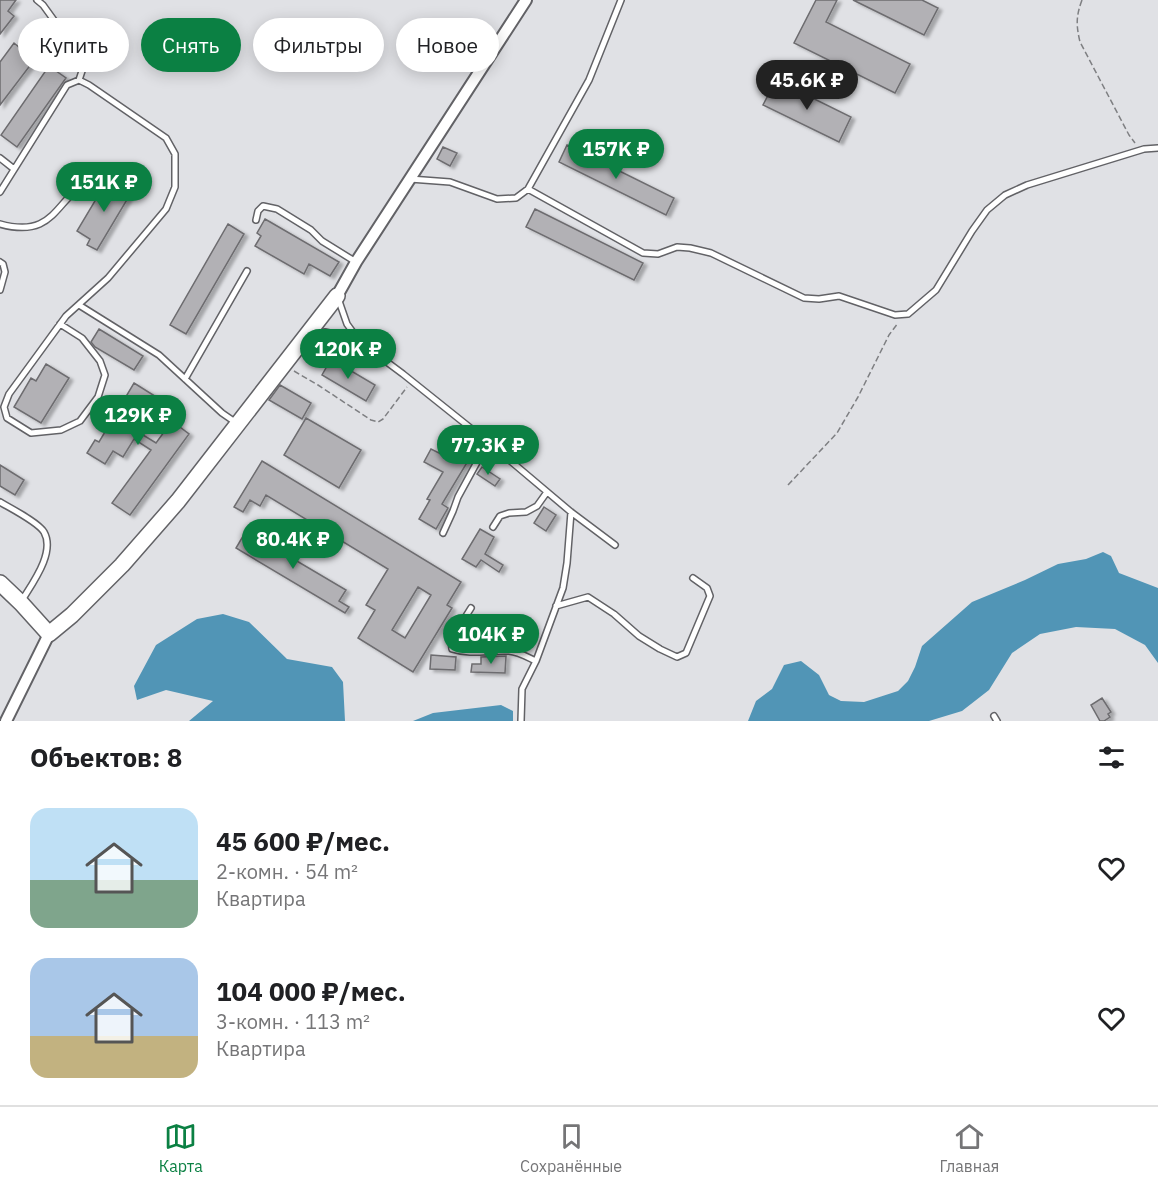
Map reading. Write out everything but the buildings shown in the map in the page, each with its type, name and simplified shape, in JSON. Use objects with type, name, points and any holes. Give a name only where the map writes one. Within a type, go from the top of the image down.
[{"type":"street","points":[[6,721],[49,634],[72,615],[122,565],[178,501],[337,296],[356,262],[526,0]]},
{"type":"street","points":[[0,583],[49,634]]},
{"type":"lane","points":[[0,192],[67,86],[79,80],[82,68],[77,54],[62,41],[56,23],[37,0]]},
{"type":"lane","points":[[410,178],[450,182],[497,199],[516,198],[528,189],[589,80],[621,0]]},
{"type":"lane","points":[[60,324],[82,338],[100,361],[105,375],[98,397],[80,421],[61,430],[31,433],[7,418],[4,407],[9,394],[60,324],[66,316],[108,278],[166,209],[175,187],[175,154],[166,138],[79,80]]},
{"type":"lane","points":[[528,189],[643,253],[658,254],[676,247],[711,253],[804,298],[819,299],[839,296],[895,315],[908,314],[936,290],[987,210],[1005,195],[1027,185],[1144,149],[1158,148]]},
{"type":"lane","points":[[0,158],[14,169]]},
{"type":"lane","points":[[0,224],[22,228],[41,224],[90,178],[112,170]]},
{"type":"lane","points":[[256,220],[258,211],[263,206],[277,209],[356,262]]},
{"type":"lane","points":[[0,262],[5,272],[0,290]]},
{"type":"lane","points":[[185,379],[247,271]]},
{"type":"lane","points":[[337,296],[347,324],[360,342],[615,545]]},
{"type":"lane","points":[[79,305],[159,355],[222,413],[239,424]]},
{"type":"lane","points":[[307,336],[325,332],[360,342]]},
{"type":"lane","points":[[442,533],[488,442]]},
{"type":"lane","points":[[493,527],[501,516],[526,512],[537,506],[547,492]]},
{"type":"lane","points":[[0,502],[27,518],[43,532],[47,546],[44,562],[21,603]]},
{"type":"lane","points":[[521,721],[522,689],[536,661],[563,588],[571,512]]},
{"type":"lane","points":[[556,606],[588,597],[614,614],[639,636],[677,657],[686,653],[710,596],[707,588],[693,578]]},
{"type":"lane","points":[[471,608],[451,640],[452,649],[460,652],[509,651],[536,661]]},
{"type":"path","points":[[1082,0],[1077,12],[1080,42],[1129,135],[1136,145],[1144,149]]},
{"type":"path","points":[[788,484],[837,433],[889,335],[900,320],[908,314]]},
{"type":"path","points":[[280,369],[288,368],[296,371],[371,420],[378,422],[383,419],[411,381]]},
{"type":"water","points":[[1103,552],[1111,556],[1119,573],[1158,588],[1158,663],[1145,645],[1115,629],[1076,627],[1040,634],[1012,653],[989,690],[962,711],[929,721],[748,721],[756,701],[772,689],[784,665],[801,661],[819,675],[829,695],[841,701],[864,702],[898,691],[908,681],[922,646],[972,602],[1058,564],[1086,559]]},
{"type":"water","points":[[223,614],[249,622],[287,659],[332,667],[343,682],[345,721],[189,721],[213,701],[166,690],[137,700],[134,686],[156,645],[197,619]]},
{"type":"water","points":[[501,705],[513,711],[513,721],[413,721],[433,713]]}]
